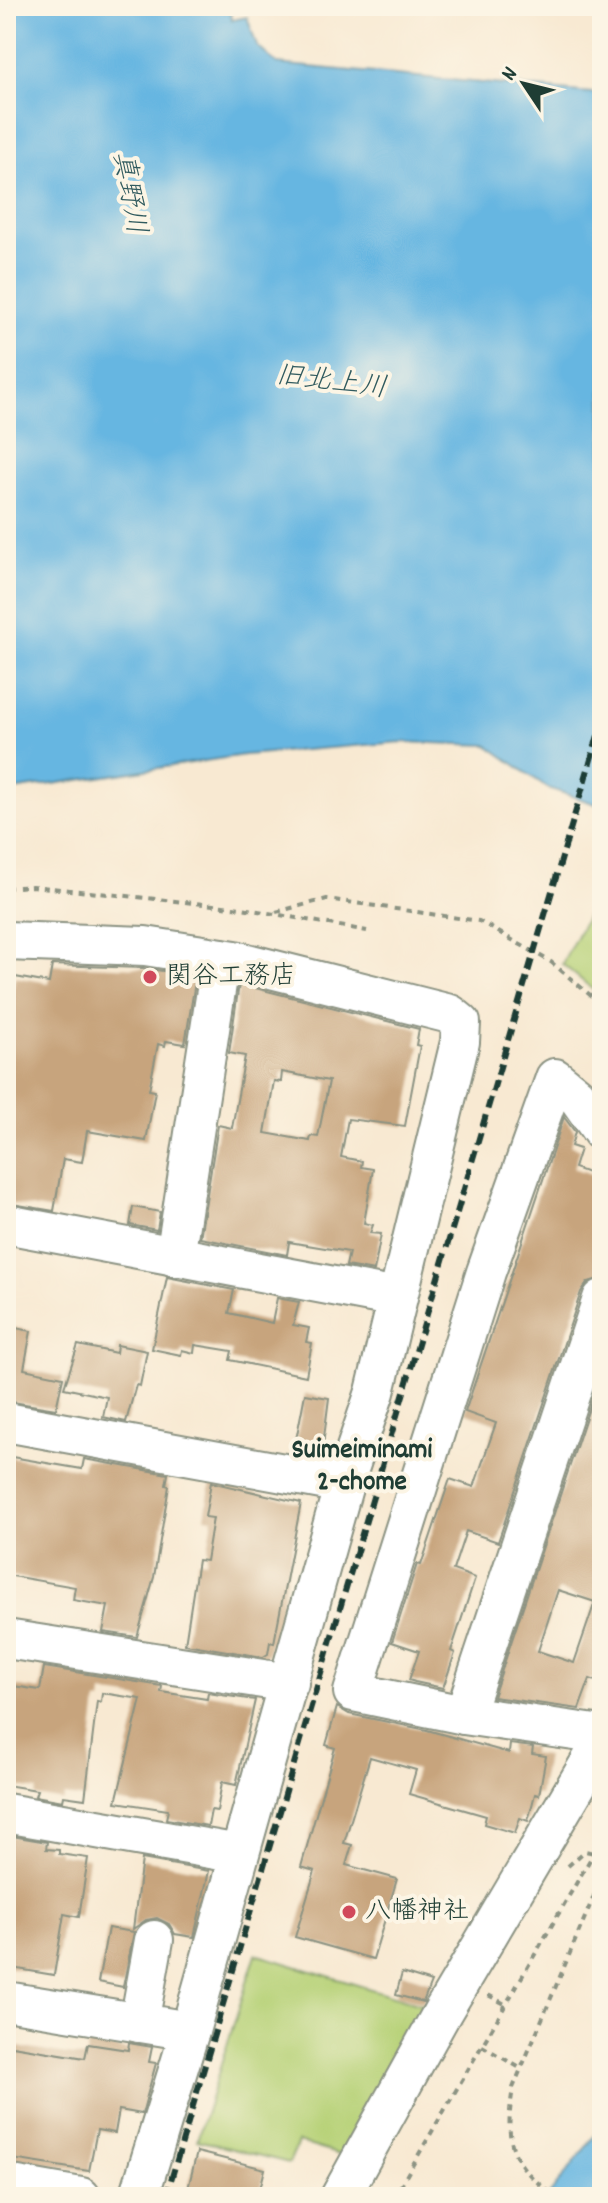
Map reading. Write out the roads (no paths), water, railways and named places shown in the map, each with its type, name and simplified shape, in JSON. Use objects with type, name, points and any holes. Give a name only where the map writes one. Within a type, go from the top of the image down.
[{"type":"street","points":[[6,942],[145,946],[221,958],[450,1014],[461,1023],[460,1042],[375,1392],[344,1484],[190,2031],[139,2197]]},
{"type":"street","points":[[175,1257],[221,958]]},
{"type":"street","points":[[602,1132],[576,1095],[555,1078],[486,1272],[353,1692],[464,1715],[602,1735]]},
{"type":"street","points":[[6,1224],[397,1298]]},
{"type":"street","points":[[464,1715],[594,1351],[602,1299]]},
{"type":"street","points":[[6,1422],[344,1484]]},
{"type":"street","points":[[6,1639],[289,1683]]},
{"type":"street","points":[[340,2197],[443,2011],[602,1742]]},
{"type":"street","points":[[6,1813],[239,1854]]},
{"type":"street","points":[[139,2023],[154,1940]]},
{"type":"street","points":[[6,2001],[190,2031]]},
{"type":"street","points":[[6,2184],[81,2197]]},
{"type":"water","points":[[6,6],[230,6],[232,20],[247,17],[257,46],[277,64],[602,94],[602,806],[548,788],[487,745],[402,742],[244,755],[6,791]]},
{"type":"water","points":[[602,2126],[602,2197],[548,2197],[551,2193]]},
{"type":"railway","points":[[166,2197],[602,722]]},
{"type":"place","name":"関谷工務店","points":[[150,977]]},
{"type":"place","name":"八幡神社","points":[[349,1912]]},
{"type":"district","name":"Suimeiminami 2-chome","points":[[362,1468]]},
{"type":"water label","name":"真野川","points":[[127,193]]},
{"type":"water label","name":"旧北上川","points":[[331,384]]}]
